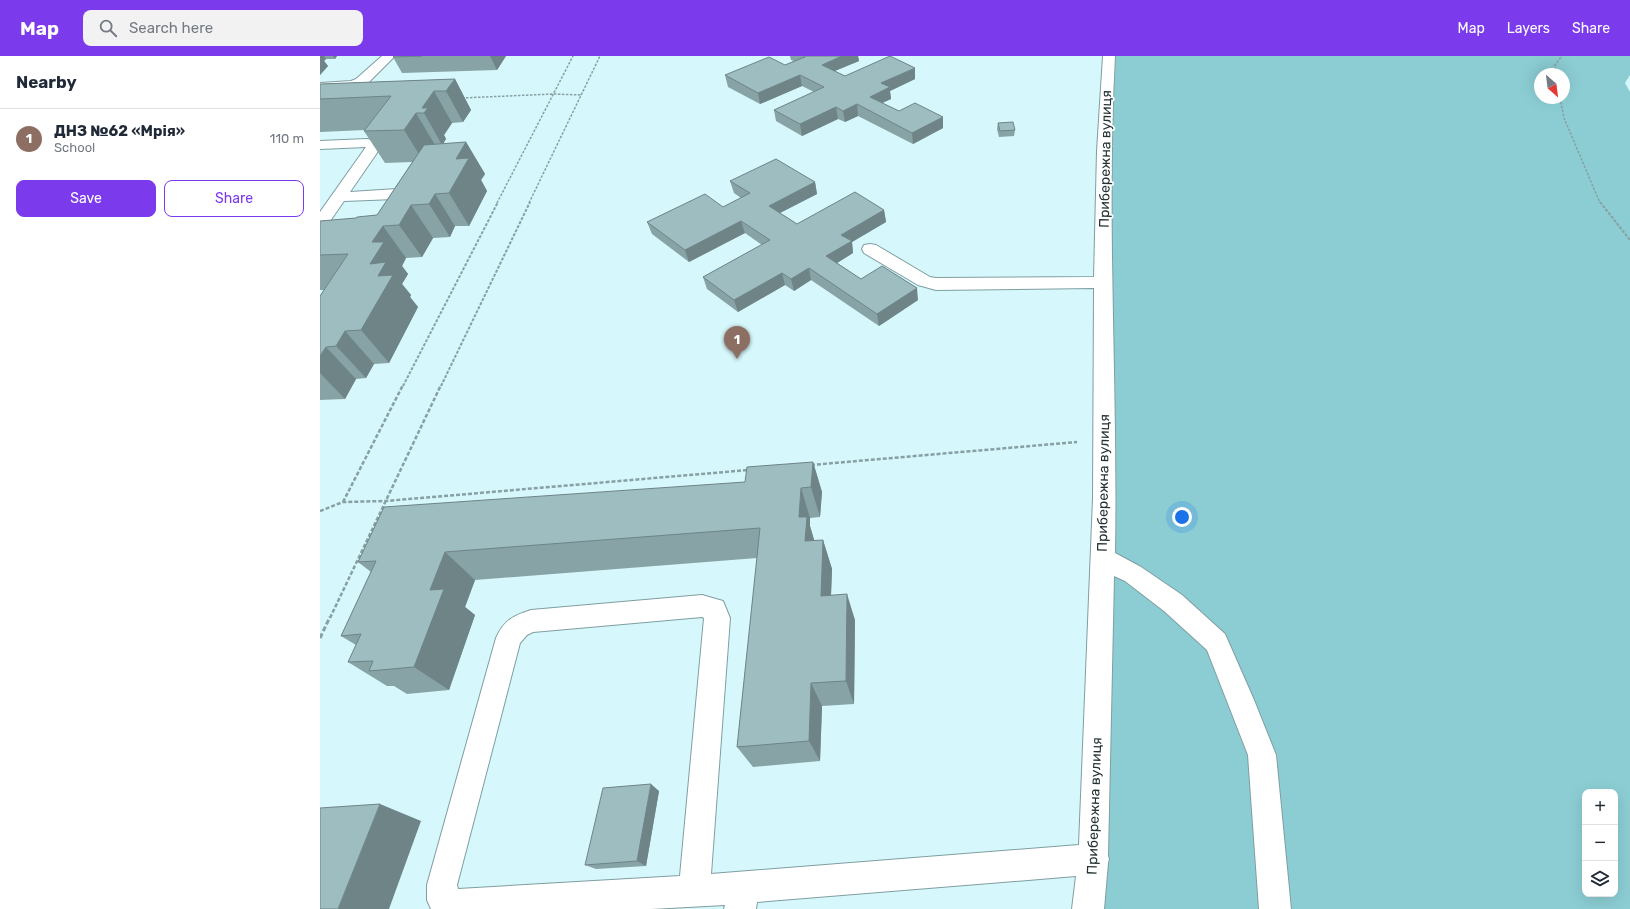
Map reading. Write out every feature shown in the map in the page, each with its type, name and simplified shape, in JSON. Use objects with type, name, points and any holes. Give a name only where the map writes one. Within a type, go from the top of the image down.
[{"type":"street","points":[[320,86],[352,85],[361,82],[389,56]]},
{"type":"street","name":"Прибережна вулиця","points":[[1088,909],[1094,859],[1105,440],[1103,282],[1104,118],[1109,56]]},
{"type":"street","points":[[320,145],[374,144],[374,147],[320,224]]},
{"type":"street","points":[[339,197],[403,195],[403,199],[393,216],[382,221]]},
{"type":"street","points":[[320,224],[342,224]]},
{"type":"street","points":[[870,249],[924,281],[936,284],[1103,282]]},
{"type":"street","points":[[1102,558],[1133,574],[1173,603],[1216,642],[1241,700],[1262,755],[1275,909]]},
{"type":"street","points":[[694,891],[717,618],[714,609],[702,606],[531,621],[518,627],[509,638],[442,885],[443,900],[455,905],[694,891],[742,899],[1094,859]]},
{"type":"path","points":[[343,502],[573,56]]},
{"type":"path","points":[[320,638],[600,56]]},
{"type":"path","points":[[1555,68],[1555,65],[1562,56]]},
{"type":"path","points":[[460,98],[553,94],[582,95]]},
{"type":"path","points":[[1561,104],[1564,118],[1601,204],[1630,240]]},
{"type":"path","points":[[805,465],[1105,440]]},
{"type":"path","points":[[320,511],[343,502],[386,501],[749,470]]},
{"type":"shaded area","points":[[1109,56],[1630,56],[1630,75],[1625,83],[1630,92],[1630,909],[1088,909]]},
{"type":"building","points":[[394,56],[422,56],[393,57]]},
{"type":"building","points":[[804,56],[842,56],[822,65],[845,76],[890,56],[915,68],[881,83],[890,87],[870,97],[899,111],[915,103],[943,117],[912,133],[857,104],[843,111],[836,107],[800,124],[774,110],[824,87],[800,75],[758,93],[725,75],[769,57],[785,65],[805,57]]},
{"type":"building","points":[[455,79],[446,91],[434,91],[422,108],[428,108],[424,113],[416,113],[404,130],[364,131],[391,96],[320,99],[320,84]]},
{"type":"building","points":[[1013,122],[1015,130],[1000,131],[998,123]]},
{"type":"building","points":[[466,142],[456,159],[469,158],[449,193],[435,194],[429,204],[411,205],[399,225],[383,226],[372,242],[384,242],[370,264],[386,262],[378,276],[393,275],[361,330],[345,331],[336,346],[326,347],[320,356],[320,296],[348,254],[320,255],[320,221],[377,215],[424,145]]},
{"type":"building","points":[[776,159],[815,182],[769,206],[797,224],[855,192],[884,210],[841,235],[852,241],[826,256],[861,279],[882,266],[917,288],[877,314],[809,268],[791,279],[782,273],[734,300],[703,277],[770,240],[741,221],[685,250],[647,222],[705,194],[723,207],[750,193],[730,181]]},
{"type":"building","points":[[813,462],[811,487],[801,488],[799,517],[807,517],[805,541],[823,540],[821,596],[847,594],[846,681],[811,683],[809,741],[737,747],[760,528],[445,552],[430,590],[444,589],[414,667],[369,671],[373,661],[348,662],[361,634],[341,636],[376,561],[358,562],[384,507],[745,482],[747,467]]},
{"type":"building","points":[[651,784],[637,861],[585,865],[603,788]]},
{"type":"building","points":[[380,804],[338,909],[320,909],[320,808]]},
{"type":"place","name":"ДНЗ №62 «Мрія»","points":[[737,359]]}]
